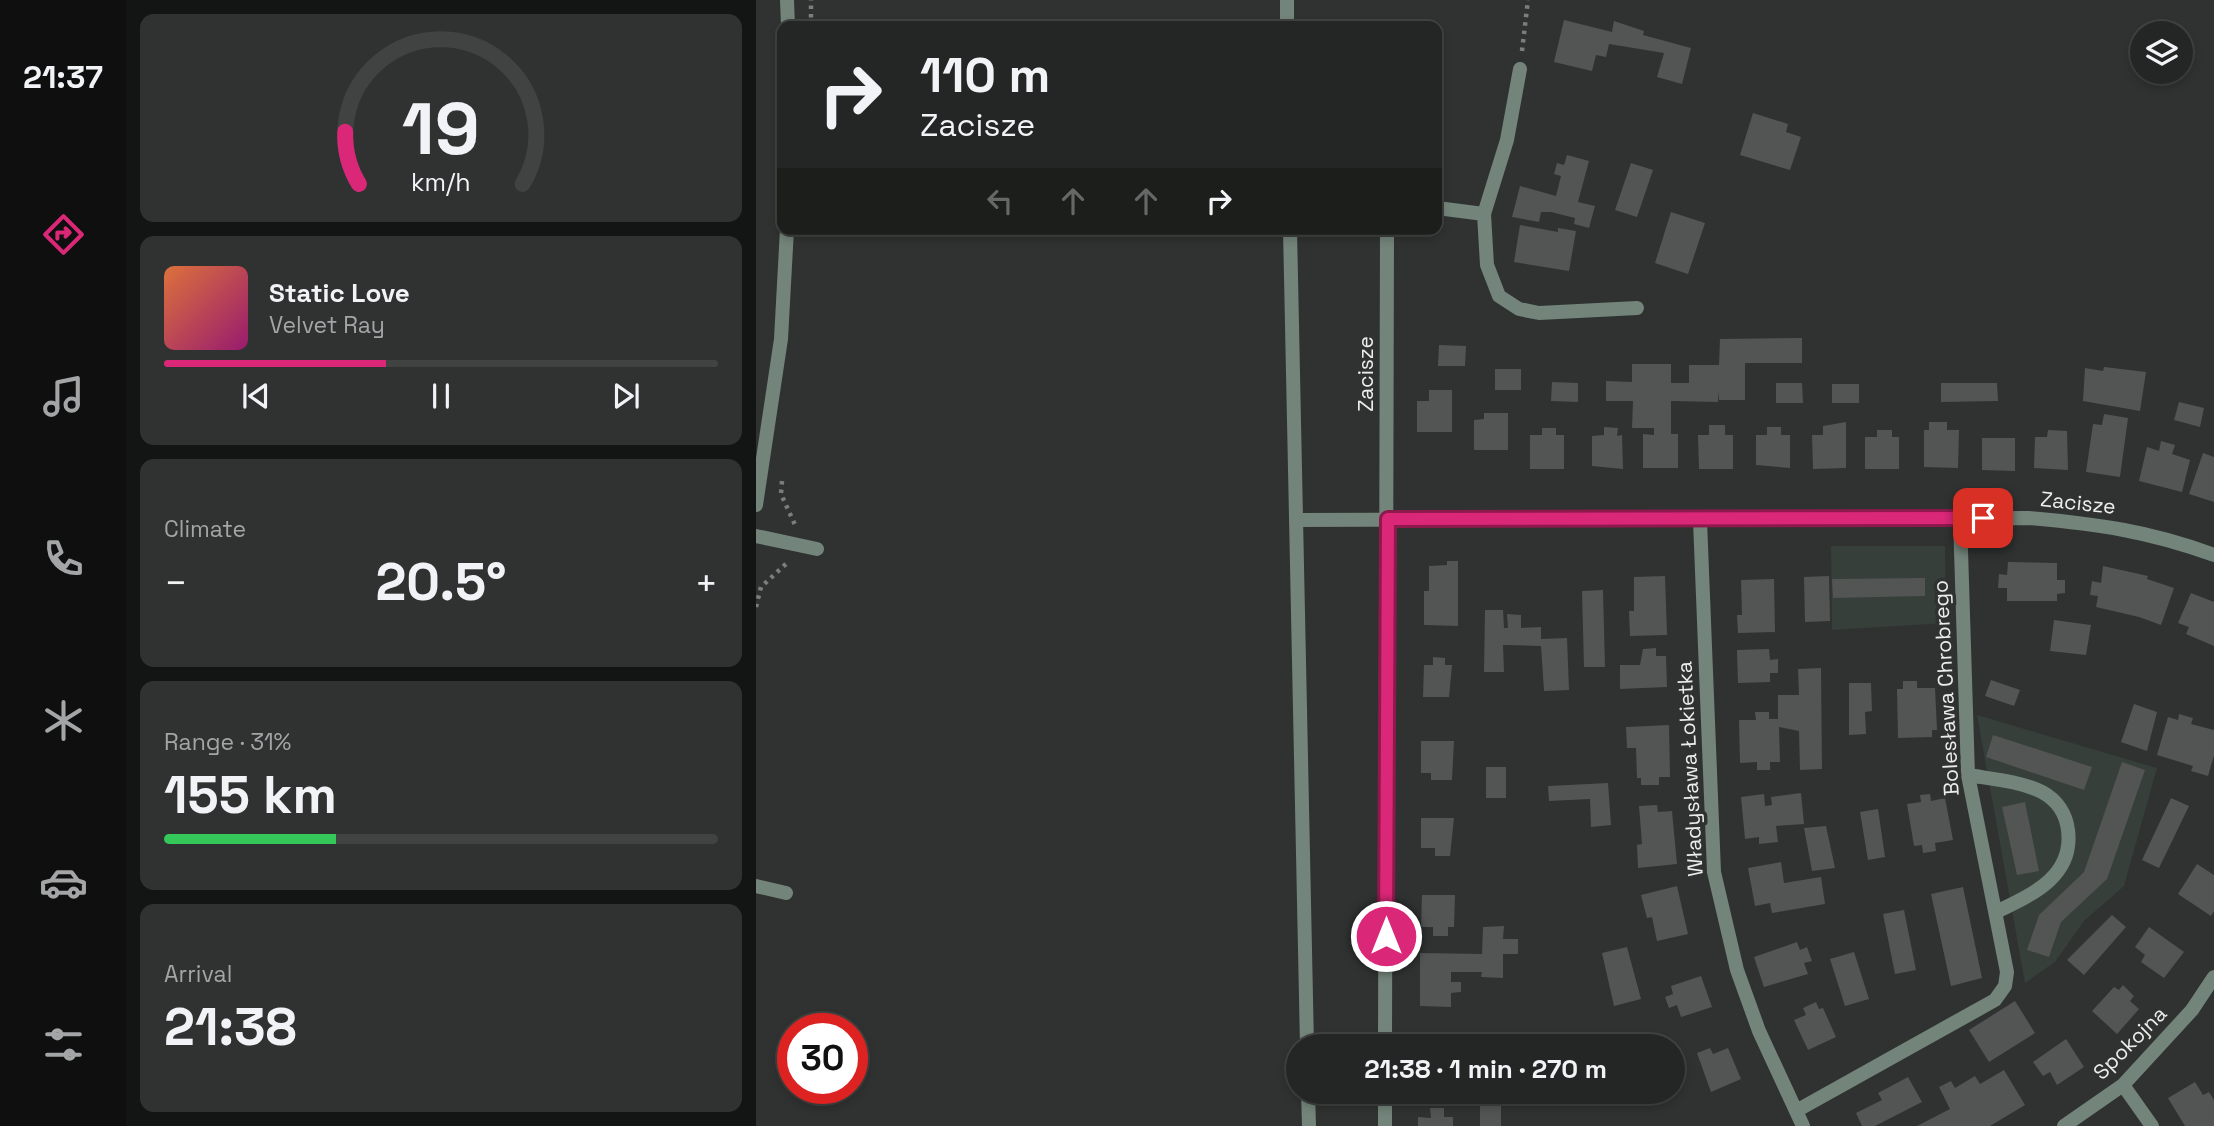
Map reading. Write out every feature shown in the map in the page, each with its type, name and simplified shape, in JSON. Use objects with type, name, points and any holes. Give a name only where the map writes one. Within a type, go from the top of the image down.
[{"type":"street","points":[[787,0],[788,21]]},
{"type":"street","points":[[1287,0],[1287,21]]},
{"type":"street","points":[[1520,69],[1507,140],[1484,214],[1487,265],[1499,296],[1519,309],[1539,313],[1637,308]]},
{"type":"street","points":[[1442,209],[1484,214]]},
{"type":"street","points":[[756,505],[781,339],[787,235]]},
{"type":"street","points":[[1290,235],[1307,1034]]},
{"type":"street","name":"Zacisze","points":[[1387,235],[1388,519]]},
{"type":"street","name":"Bolesława Chrobrego","points":[[1796,1111],[1995,1000],[2005,986],[2007,972],[1968,775],[1960,518]]},
{"type":"street","name":"Zacisze","points":[[1296,520],[1700,521],[2029,518],[2105,525],[2163,536],[2214,555]]},
{"type":"street","points":[[1385,1034],[1388,519]]},
{"type":"street","name":"Władysława Łokietka","points":[[1700,521],[1714,872],[1737,970],[1759,1031],[1802,1126]]},
{"type":"street","points":[[756,536],[817,550]]},
{"type":"street","points":[[1968,775],[2019,784],[2042,792],[2059,804],[2067,823],[2070,843],[2060,871],[2038,892],[1996,912]]},
{"type":"street","points":[[756,886],[786,893]]},
{"type":"street","name":"Spokojna","points":[[2064,1126],[2123,1085],[2192,1010],[2214,977]]},
{"type":"street","points":[[2123,1085],[2152,1126]]},
{"type":"street","points":[[1308,1104],[1309,1126]]},
{"type":"street","points":[[1385,1104],[1385,1126]]},
{"type":"path","points":[[811,0],[811,21]]},
{"type":"path","points":[[1520,69],[1528,0]]},
{"type":"path","points":[[756,607],[761,587],[789,561],[797,524],[781,494],[782,472]]},
{"type":"shaded area","points":[[1831,546],[1945,546],[1946,623],[1832,630]]},
{"type":"shaded area","points":[[1977,715],[2157,768],[2124,886],[2084,921],[2055,962],[2025,983]]},
{"type":"building","points":[[1564,20],[1612,32],[1614,21],[1644,31],[1643,35],[1691,48],[1682,84],[1657,77],[1664,53],[1609,44],[1606,57],[1596,55],[1592,71],[1554,62]]},
{"type":"building","points":[[1753,113],[1788,124],[1786,132],[1801,137],[1790,170],[1740,155]]},
{"type":"building","points":[[1567,155],[1589,161],[1578,202],[1595,206],[1589,228],[1574,224],[1575,218],[1551,212],[1541,212],[1539,222],[1512,217],[1520,186],[1556,196],[1561,176],[1554,174],[1557,163],[1564,165]]},
{"type":"building","points":[[1631,163],[1653,170],[1637,217],[1615,210]]},
{"type":"building","points":[[1671,212],[1705,223],[1688,274],[1655,263]]},
{"type":"building","points":[[1520,225],[1558,232],[1558,228],[1576,231],[1569,271],[1514,262]]},
{"type":"building","points":[[1802,338],[1802,363],[1745,363],[1745,400],[1719,400],[1718,391],[1718,402],[1671,401],[1671,434],[1678,434],[1678,468],[1643,468],[1643,434],[1654,435],[1654,428],[1632,428],[1633,401],[1606,401],[1606,381],[1632,382],[1632,364],[1671,364],[1671,383],[1689,383],[1689,365],[1719,365],[1720,339]]},
{"type":"building","points":[[1439,345],[1466,346],[1465,366],[1438,366]]},
{"type":"building","points":[[2104,367],[2146,372],[2140,411],[2083,401],[2085,368],[2103,371]]},
{"type":"building","points":[[1495,369],[1521,369],[1521,390],[1495,390]]},
{"type":"building","points":[[1552,382],[1578,383],[1578,402],[1551,401]]},
{"type":"building","points":[[1776,383],[1802,383],[1803,403],[1776,403]]},
{"type":"building","points":[[1941,383],[1997,383],[1998,401],[1941,402]]},
{"type":"building","points":[[1832,384],[1859,384],[1859,403],[1832,403]]},
{"type":"building","points":[[1429,390],[1452,390],[1452,432],[1417,432],[1417,401],[1429,401]]},
{"type":"building","points":[[2179,402],[2204,408],[2200,427],[2174,420]]},
{"type":"building","points":[[1484,413],[1508,413],[1508,450],[1474,450],[1474,420],[1484,419]]},
{"type":"building","points":[[2104,414],[2128,418],[2120,477],[2086,472],[2093,424],[2102,425]]},
{"type":"building","points":[[1846,422],[1846,468],[1813,469],[1812,435],[1823,435],[1823,426]]},
{"type":"building","points":[[1929,422],[1947,422],[1947,430],[1959,430],[1958,468],[1924,467],[1924,430],[1929,430]]},
{"type":"building","points":[[1709,425],[1725,425],[1725,435],[1733,435],[1733,469],[1699,469],[1698,435],[1709,435]]},
{"type":"building","points":[[1604,427],[1618,428],[1617,436],[1622,435],[1623,469],[1592,466],[1592,436],[1604,435]]},
{"type":"building","points":[[1767,427],[1781,427],[1781,435],[1790,435],[1790,468],[1756,465],[1756,435],[1767,435]]},
{"type":"building","points":[[1542,428],[1556,428],[1556,435],[1564,435],[1564,469],[1530,469],[1530,435],[1542,435]]},
{"type":"building","points":[[1877,430],[1892,430],[1892,437],[1899,437],[1899,469],[1865,469],[1865,437],[1877,437]]},
{"type":"building","points":[[2048,430],[2067,431],[2068,470],[2034,468],[2035,437],[2047,437]]},
{"type":"building","points":[[1982,438],[2015,438],[2015,471],[1982,470]]},
{"type":"building","points":[[2161,441],[2175,445],[2172,454],[2190,460],[2182,492],[2139,481],[2147,447],[2159,451]]},
{"type":"building","points":[[2203,453],[2214,457],[2214,502],[2189,494]]},
{"type":"building","points":[[1447,561],[1458,561],[1458,626],[1424,625],[1424,591],[1429,591],[1429,566],[1447,565]]},
{"type":"building","points":[[2008,562],[2057,563],[2057,580],[2065,580],[2065,593],[2057,594],[2057,601],[2007,601],[2007,588],[1998,588],[1999,574],[2007,575]]},
{"type":"building","points":[[2103,566],[2148,576],[2147,579],[2174,588],[2161,625],[2096,607],[2098,596],[2090,595],[2092,581],[2101,583]]},
{"type":"building","points":[[1665,576],[1667,635],[1630,636],[1629,611],[1634,611],[1634,577]]},
{"type":"building","points":[[1829,576],[1830,621],[1805,622],[1804,577]]},
{"type":"building","points":[[1925,578],[1925,596],[1833,598],[1832,579]]},
{"type":"building","points":[[1774,579],[1775,632],[1738,633],[1737,615],[1742,615],[1741,580]]},
{"type":"building","points":[[1603,590],[1605,667],[1584,667],[1582,591]]},
{"type":"building","points":[[2191,593],[2214,602],[2214,646],[2186,634],[2189,627],[2178,623]]},
{"type":"building","points":[[1485,610],[1503,610],[1504,628],[1508,628],[1507,614],[1521,615],[1521,628],[1541,627],[1541,639],[1567,638],[1569,690],[1544,691],[1541,646],[1503,645],[1504,672],[1484,672]]},
{"type":"building","points":[[2054,620],[2091,625],[2086,655],[2050,651]]},
{"type":"building","points":[[1656,648],[1656,656],[1666,656],[1667,687],[1620,689],[1620,665],[1640,665],[1643,649]]},
{"type":"building","points":[[1769,649],[1770,660],[1778,659],[1778,673],[1770,673],[1770,682],[1738,683],[1737,650]]},
{"type":"building","points":[[1433,657],[1445,658],[1445,665],[1452,665],[1449,697],[1423,697],[1424,665],[1433,665]]},
{"type":"building","points":[[1821,668],[1822,769],[1800,770],[1799,731],[1779,727],[1780,762],[1770,762],[1770,770],[1757,770],[1757,762],[1740,763],[1739,720],[1756,720],[1755,712],[1769,712],[1769,719],[1778,719],[1778,695],[1799,695],[1798,669]]},
{"type":"building","points":[[1991,680],[2020,690],[2014,706],[1985,696]]},
{"type":"building","points":[[1903,681],[1917,681],[1917,688],[1935,688],[1937,730],[1932,730],[1932,737],[1898,738],[1897,689],[1903,689]]},
{"type":"building","points":[[1849,683],[1871,683],[1872,711],[1865,712],[1866,734],[1849,735]]},
{"type":"building","points":[[2134,704],[2157,712],[2147,751],[2121,742]]},
{"type":"building","points":[[2179,714],[2193,718],[2191,724],[2214,730],[2214,755],[2208,776],[2191,771],[2193,766],[2157,755],[2168,717],[2178,720]]},
{"type":"building","points":[[1669,725],[1670,777],[1659,777],[1659,785],[1641,785],[1641,778],[1637,778],[1636,748],[1627,748],[1626,727]]},
{"type":"building","points":[[1993,735],[2092,767],[2084,790],[1986,757]]},
{"type":"building","points":[[1421,741],[1454,741],[1452,780],[1431,780],[1431,773],[1421,773]]},
{"type":"building","points":[[2122,762],[2145,770],[2107,879],[2061,922],[2049,957],[2027,950],[2039,915],[2084,872]]},
{"type":"building","points":[[1486,767],[1506,767],[1506,798],[1486,798]]},
{"type":"building","points":[[1608,783],[1611,825],[1591,827],[1590,799],[1549,801],[1548,786]]},
{"type":"building","points":[[1801,793],[1804,824],[1776,826],[1778,842],[1759,844],[1759,837],[1745,839],[1741,797],[1764,794],[1765,806],[1772,805],[1771,797]]},
{"type":"building","points":[[1930,794],[1931,801],[1945,798],[1953,840],[1935,843],[1936,851],[1923,853],[1922,845],[1914,846],[1907,804],[1921,802],[1920,795]]},
{"type":"building","points":[[2171,798],[2189,806],[2159,868],[2142,860]]},
{"type":"building","points":[[2025,802],[2039,871],[2017,875],[2002,807]]},
{"type":"building","points":[[1657,805],[1658,812],[1672,811],[1677,864],[1638,868],[1637,845],[1642,844],[1639,806]]},
{"type":"building","points":[[1878,809],[1885,857],[1868,860],[1860,812]]},
{"type":"building","points":[[1421,818],[1454,818],[1450,856],[1435,856],[1435,848],[1421,848]]},
{"type":"building","points":[[1826,826],[1835,868],[1812,871],[1804,828]]},
{"type":"building","points":[[1781,862],[1784,883],[1821,877],[1825,904],[1772,913],[1770,903],[1755,906],[1748,868]]},
{"type":"building","points":[[2197,864],[2214,875],[2214,911],[2211,916],[2178,894]]},
{"type":"building","points":[[1677,886],[1688,934],[1657,941],[1652,917],[1647,918],[1641,895]]},
{"type":"building","points":[[1963,887],[1982,978],[1951,986],[1931,894]]},
{"type":"building","points":[[1422,895],[1455,895],[1454,927],[1448,927],[1448,936],[1433,936],[1433,927],[1421,927]]},
{"type":"building","points":[[1904,910],[1916,970],[1895,974],[1883,914]]},
{"type":"building","points":[[2112,915],[2126,927],[2084,975],[2067,960]]},
{"type":"building","points":[[1504,926],[1503,939],[1518,939],[1518,954],[1503,954],[1503,978],[1481,977],[1482,972],[1451,972],[1451,982],[1461,982],[1461,992],[1451,993],[1451,1007],[1420,1006],[1420,953],[1482,954],[1483,927]]},
{"type":"building","points":[[2149,927],[2184,952],[2164,978],[2141,962],[2145,955],[2135,947]]},
{"type":"building","points":[[1797,942],[1800,950],[1807,947],[1812,961],[1804,963],[1808,974],[1764,987],[1754,957]]},
{"type":"building","points":[[1627,947],[1641,999],[1614,1006],[1602,953]]},
{"type":"building","points":[[1854,952],[1869,999],[1845,1006],[1830,959]]},
{"type":"building","points":[[1701,976],[1712,1007],[1681,1017],[1677,1005],[1669,1008],[1665,997],[1673,994],[1671,986]]},
{"type":"building","points":[[2123,985],[2134,996],[2130,1001],[2139,1009],[2117,1034],[2092,1011],[2114,987],[2119,990]]},
{"type":"building","points":[[2015,1001],[2035,1033],[1989,1062],[1969,1030]]},
{"type":"building","points":[[1816,1002],[1819,1009],[1823,1008],[1836,1037],[1808,1050],[1794,1020],[1806,1015],[1803,1008]]},
{"type":"building","points":[[2066,1039],[2084,1067],[2057,1085],[2050,1072],[2043,1076],[2033,1062]]},
{"type":"building","points":[[1710,1048],[1713,1054],[1728,1048],[1741,1079],[1711,1092],[1697,1053]]},
{"type":"building","points":[[2004,1070],[2025,1105],[1990,1126],[1917,1126],[1950,1109],[1939,1087],[1951,1081],[1955,1088],[1975,1076],[1980,1084]]},
{"type":"building","points":[[1908,1077],[1922,1102],[1875,1126],[1862,1126],[1856,1113],[1882,1100],[1878,1093]]},
{"type":"building","points":[[2195,1082],[2203,1095],[2209,1092],[2214,1100],[2214,1126],[2185,1126],[2168,1098]]},
{"type":"building","points":[[1480,1104],[1501,1104],[1501,1126],[1480,1126]]},
{"type":"building","points":[[1430,1108],[1444,1108],[1444,1117],[1453,1117],[1453,1126],[1418,1126],[1418,1117],[1431,1118]]},
{"type":"route","points":[[1386,936],[1388,519],[1700,521],[1983,518]]}]
